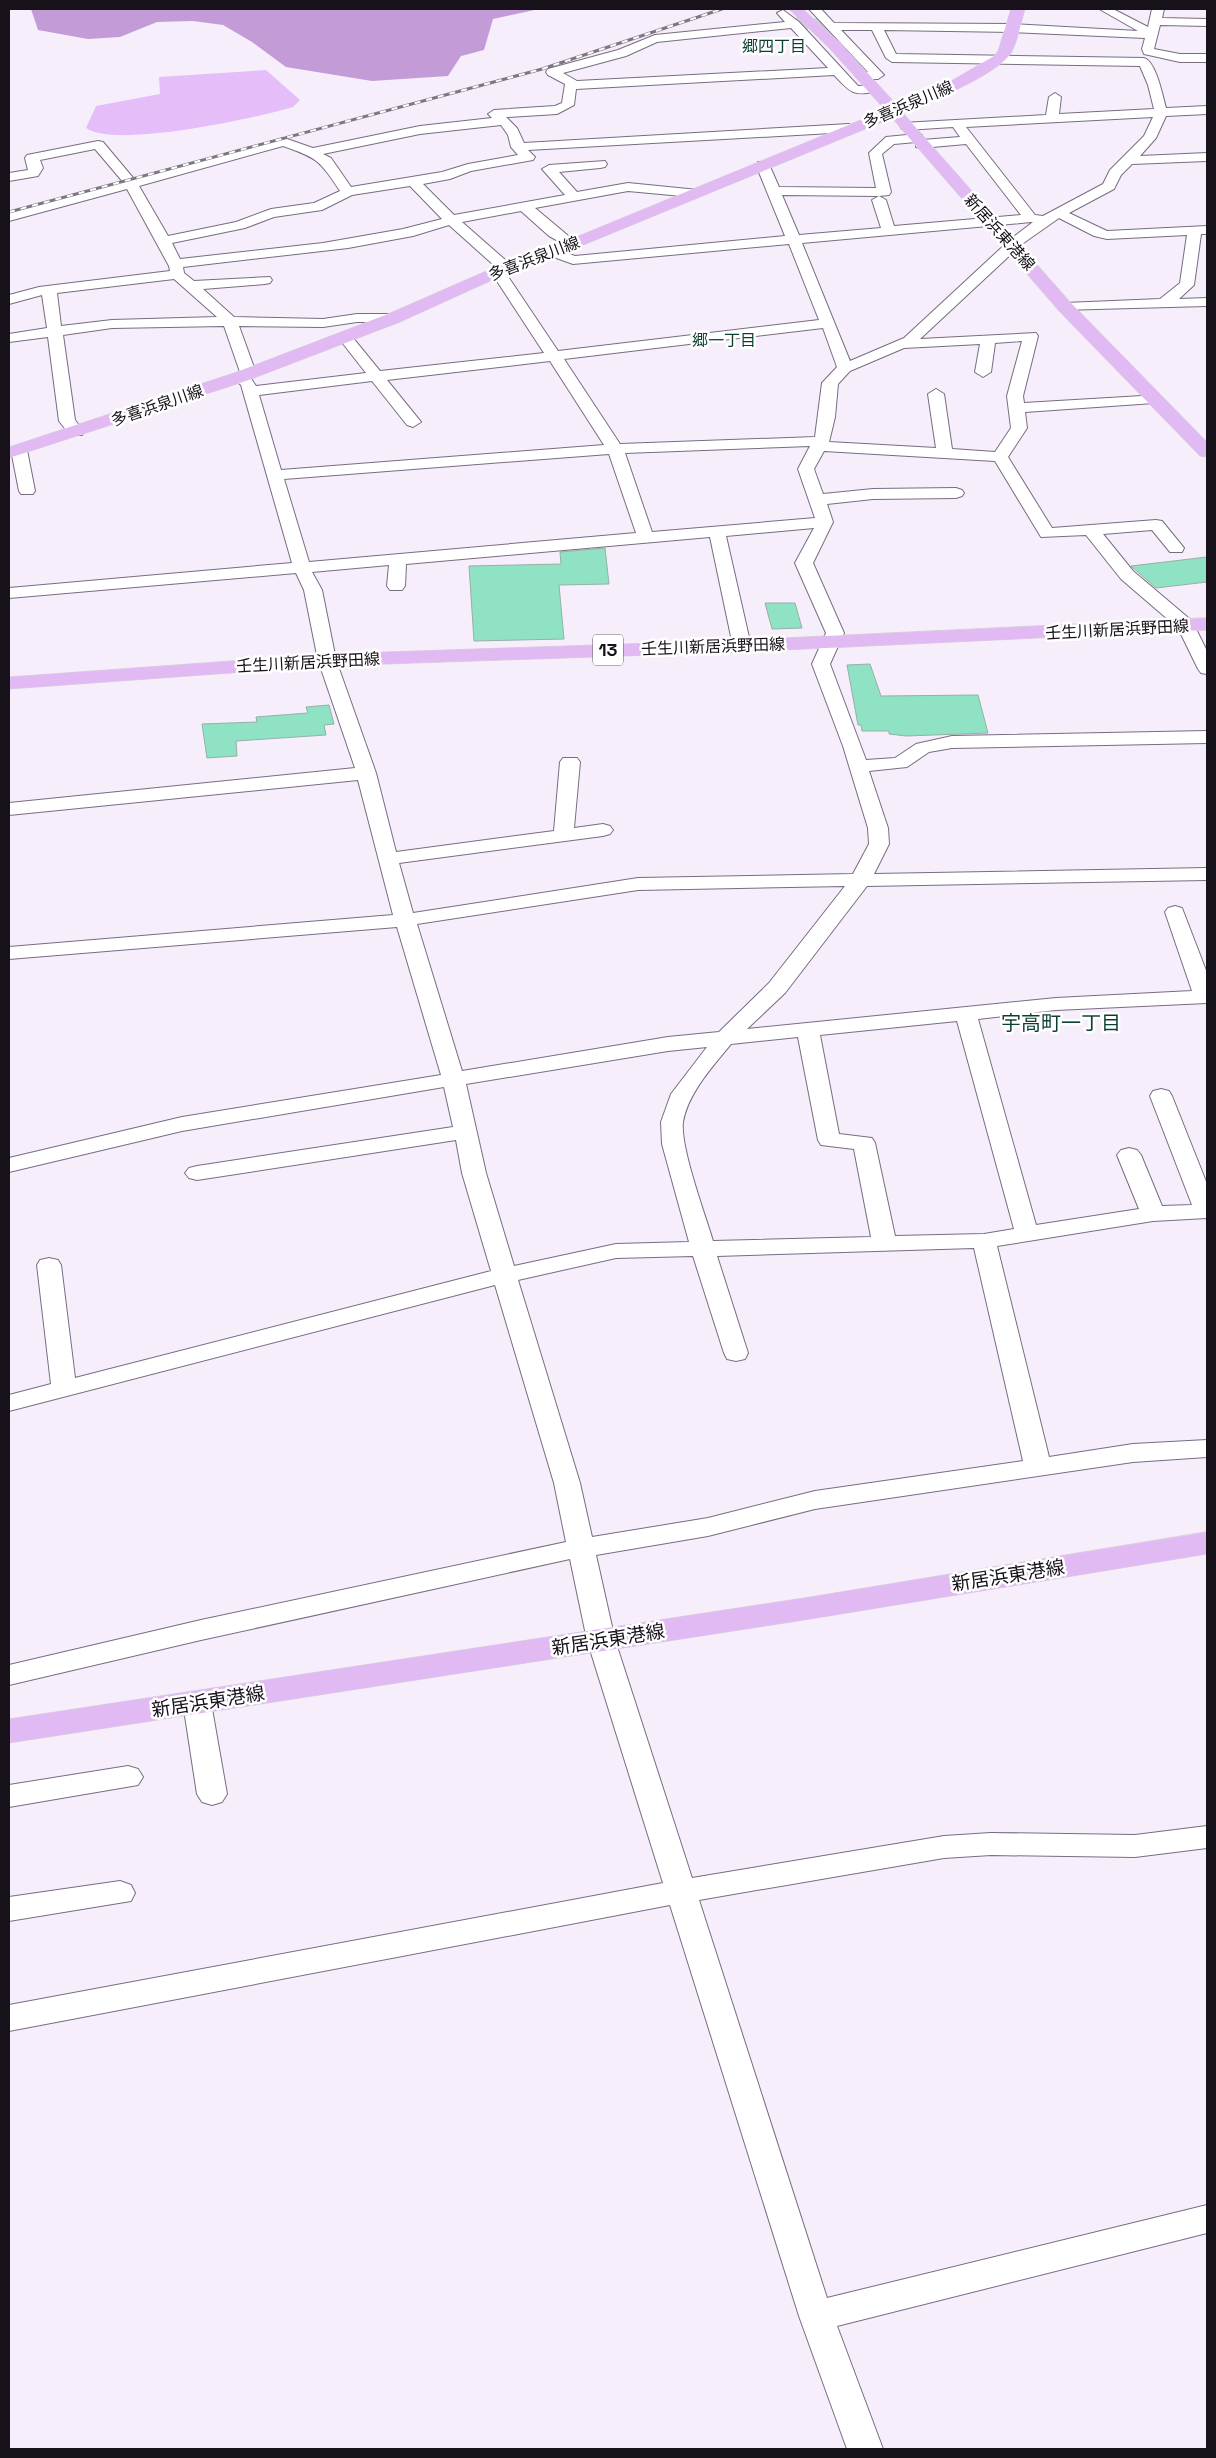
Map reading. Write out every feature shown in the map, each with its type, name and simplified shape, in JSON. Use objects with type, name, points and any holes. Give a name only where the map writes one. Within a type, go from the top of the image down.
[{"type":"main road","name":"新居浜東港線","points":[[796,9],[835,46],[874,88],[989,222],[1014,246],[1065,307],[1207,452]]},
{"type":"main road","points":[[999,59],[1005,51],[1018,9]]},
{"type":"main road","name":"多喜浜泉川線","points":[[14,451],[244,375],[394,318],[502,270],[553,252],[946,90],[999,59]]},
{"type":"main road","name":"壬生川新居浜野田線","points":[[9,683],[327,660],[742,646],[1207,624]]},
{"type":"main road","name":"新居浜東港線","points":[[9,1731],[601,1640],[1207,1543]]},
{"type":"street","points":[[778,9],[795,24],[855,90],[874,88]]},
{"type":"street","points":[[815,9],[878,75],[862,76]]},
{"type":"street","points":[[1107,10],[1153,34]]},
{"type":"street","points":[[553,252],[574,260],[794,239],[1038,219],[1058,213],[1109,186],[1115,173],[1150,138],[1160,113],[1146,56],[1157,15],[1207,22]]},
{"type":"street","points":[[164,241],[240,225],[271,213],[316,207],[348,192],[413,181],[528,157],[518,147],[512,130],[494,114],[557,110],[568,105],[571,82],[552,72],[622,53],[655,39],[795,24]]},
{"type":"street","points":[[832,26],[877,28],[1013,28],[1153,34]]},
{"type":"street","points":[[877,28],[892,58],[999,59],[1084,63],[1146,56],[1207,58]]},
{"type":"street","points":[[571,86],[601,83],[775,76],[836,71]]},
{"type":"street","points":[[1052,119],[1055,97]]},
{"type":"street","points":[[775,192],[884,192],[875,153],[891,140],[915,136],[956,124],[1207,110]]},
{"type":"street","points":[[312,152],[420,130],[502,121]]},
{"type":"street","points":[[956,124],[1038,219]]},
{"type":"street","points":[[518,147],[850,128]]},
{"type":"street","points":[[915,136],[969,140]]},
{"type":"street","points":[[9,218],[284,142],[312,152],[326,160],[348,192]]},
{"type":"street","points":[[9,177],[33,173],[36,168],[32,158],[98,145],[131,185],[164,241],[176,269],[189,286],[230,321],[244,375],[302,568],[313,590],[327,660],[366,773],[405,920],[454,1080],[474,1173],[567,1483],[601,1640],[816,2316],[865,2449]]},
{"type":"street","points":[[1128,160],[1207,157]]},
{"type":"street","points":[[573,196],[549,169],[600,164]]},
{"type":"street","points":[[763,165],[828,323],[844,368]]},
{"type":"street","points":[[1185,169],[1207,168]]},
{"type":"street","points":[[413,181],[502,270],[554,356],[614,449],[646,538]]},
{"type":"street","points":[[9,300],[49,290],[302,251],[431,228],[451,220],[628,187],[693,193]]},
{"type":"street","points":[[879,200],[889,231]]},
{"type":"street","points":[[524,206],[554,233],[571,244]]},
{"type":"street","points":[[1058,213],[1107,235],[1201,230],[1187,285],[1163,304]]},
{"type":"street","points":[[904,344],[1014,246],[1038,219]]},
{"type":"street","points":[[189,286],[266,280]]},
{"type":"street","points":[[49,290],[67,421],[76,432]]},
{"type":"street","points":[[1065,307],[1207,302]]},
{"type":"street","points":[[9,338],[112,324],[230,321],[323,323],[357,318],[394,318]]},
{"type":"street","points":[[250,390],[828,323]]},
{"type":"street","points":[[344,336],[413,422]]},
{"type":"street","points":[[736,1353],[703,1249],[674,1144],[672,1122],[682,1094],[723,1040],[777,988],[860,881],[879,844],[878,828],[821,664],[822,657],[834,641],[835,633],[804,562],[825,522],[806,469],[820,443],[828,417],[830,383],[844,368],[904,344],[1032,336],[1015,396],[1019,428],[1000,457]]},
{"type":"street","points":[[983,372],[988,339]]},
{"type":"street","points":[[936,394],[945,454]]},
{"type":"street","points":[[1016,408],[1154,398]]},
{"type":"street","points":[[275,475],[614,449],[820,443],[1000,457]]},
{"type":"street","points":[[14,451],[27,490]]},
{"type":"street","points":[[1000,457],[1046,533],[1156,525],[1176,548]]},
{"type":"street","points":[[818,500],[874,494],[956,493]]},
{"type":"street","points":[[9,593],[825,522]]},
{"type":"street","points":[[1091,530],[1127,575],[1186,625],[1207,669]]},
{"type":"street","points":[[717,532],[742,646]]},
{"type":"street","points":[[396,586],[398,560]]},
{"type":"street","points":[[858,766],[900,763],[923,748],[952,742],[1207,737]]},
{"type":"street","points":[[564,835],[570,762]]},
{"type":"street","points":[[9,809],[366,773]]},
{"type":"street","points":[[388,859],[603,830]]},
{"type":"street","points":[[9,953],[405,920],[638,884],[1207,874]]},
{"type":"street","points":[[9,1165],[182,1124],[668,1044],[723,1040],[1056,1004],[1205,1001],[1175,912]]},
{"type":"street","points":[[966,1014],[1027,1234]]},
{"type":"street","points":[[808,1031],[829,1140],[864,1143],[884,1243]]},
{"type":"street","points":[[9,1403],[505,1275],[616,1251],[984,1241],[1153,1214],[1207,1211],[1161,1096]]},
{"type":"street","points":[[197,1173],[465,1132]]},
{"type":"street","points":[[1129,1155],[1153,1214]]},
{"type":"street","points":[[984,1241],[1038,1467]]},
{"type":"street","points":[[49,1265],[64,1389]]},
{"type":"street","points":[[9,1675],[201,1630],[580,1548],[708,1527],[815,1500],[1133,1453],[1207,1449]]},
{"type":"street","points":[[197,1703],[212,1794]]},
{"type":"street","points":[[9,1796],[128,1777]]},
{"type":"street","points":[[9,2018],[682,1891],[944,1847],[991,1844],[1135,1846],[1207,1837]]},
{"type":"street","points":[[9,1909],[120,1893]]},
{"type":"street","points":[[816,2316],[1207,2219]]},
{"type":"shaded area","points":[[31,9],[539,9],[493,19],[484,50],[461,56],[448,76],[372,81],[286,67],[252,42],[223,25],[193,21],[157,22],[120,37],[88,39],[38,30]]},
{"type":"shaded area","points":[[266,70],[300,100],[293,107],[187,130],[126,135],[102,134],[86,128],[96,106],[160,94],[159,77]]},
{"type":"building","points":[[605,548],[609,584],[559,585],[564,639],[474,641],[469,566],[561,564],[560,552]]},
{"type":"building","points":[[1207,557],[1207,582],[1156,588],[1131,566]]},
{"type":"building","points":[[765,603],[795,603],[802,628],[772,629]]},
{"type":"building","points":[[870,664],[881,696],[978,695],[988,733],[906,736],[889,734],[889,731],[862,731],[861,725],[858,725],[847,665]]},
{"type":"building","points":[[329,705],[334,724],[324,725],[326,735],[236,741],[237,756],[207,758],[202,724],[257,722],[256,717],[308,713],[306,707]]},
{"type":"tunnel","points":[[795,24],[832,26]]},
{"type":"railway","points":[[9,212],[542,69],[722,9]]},
{"type":"district","name":"郷四丁目","points":[[774,46]]},
{"type":"district","name":"郷一丁目","points":[[724,340]]},
{"type":"district","name":"宇高町一丁目","points":[[1061,1023]]}]
